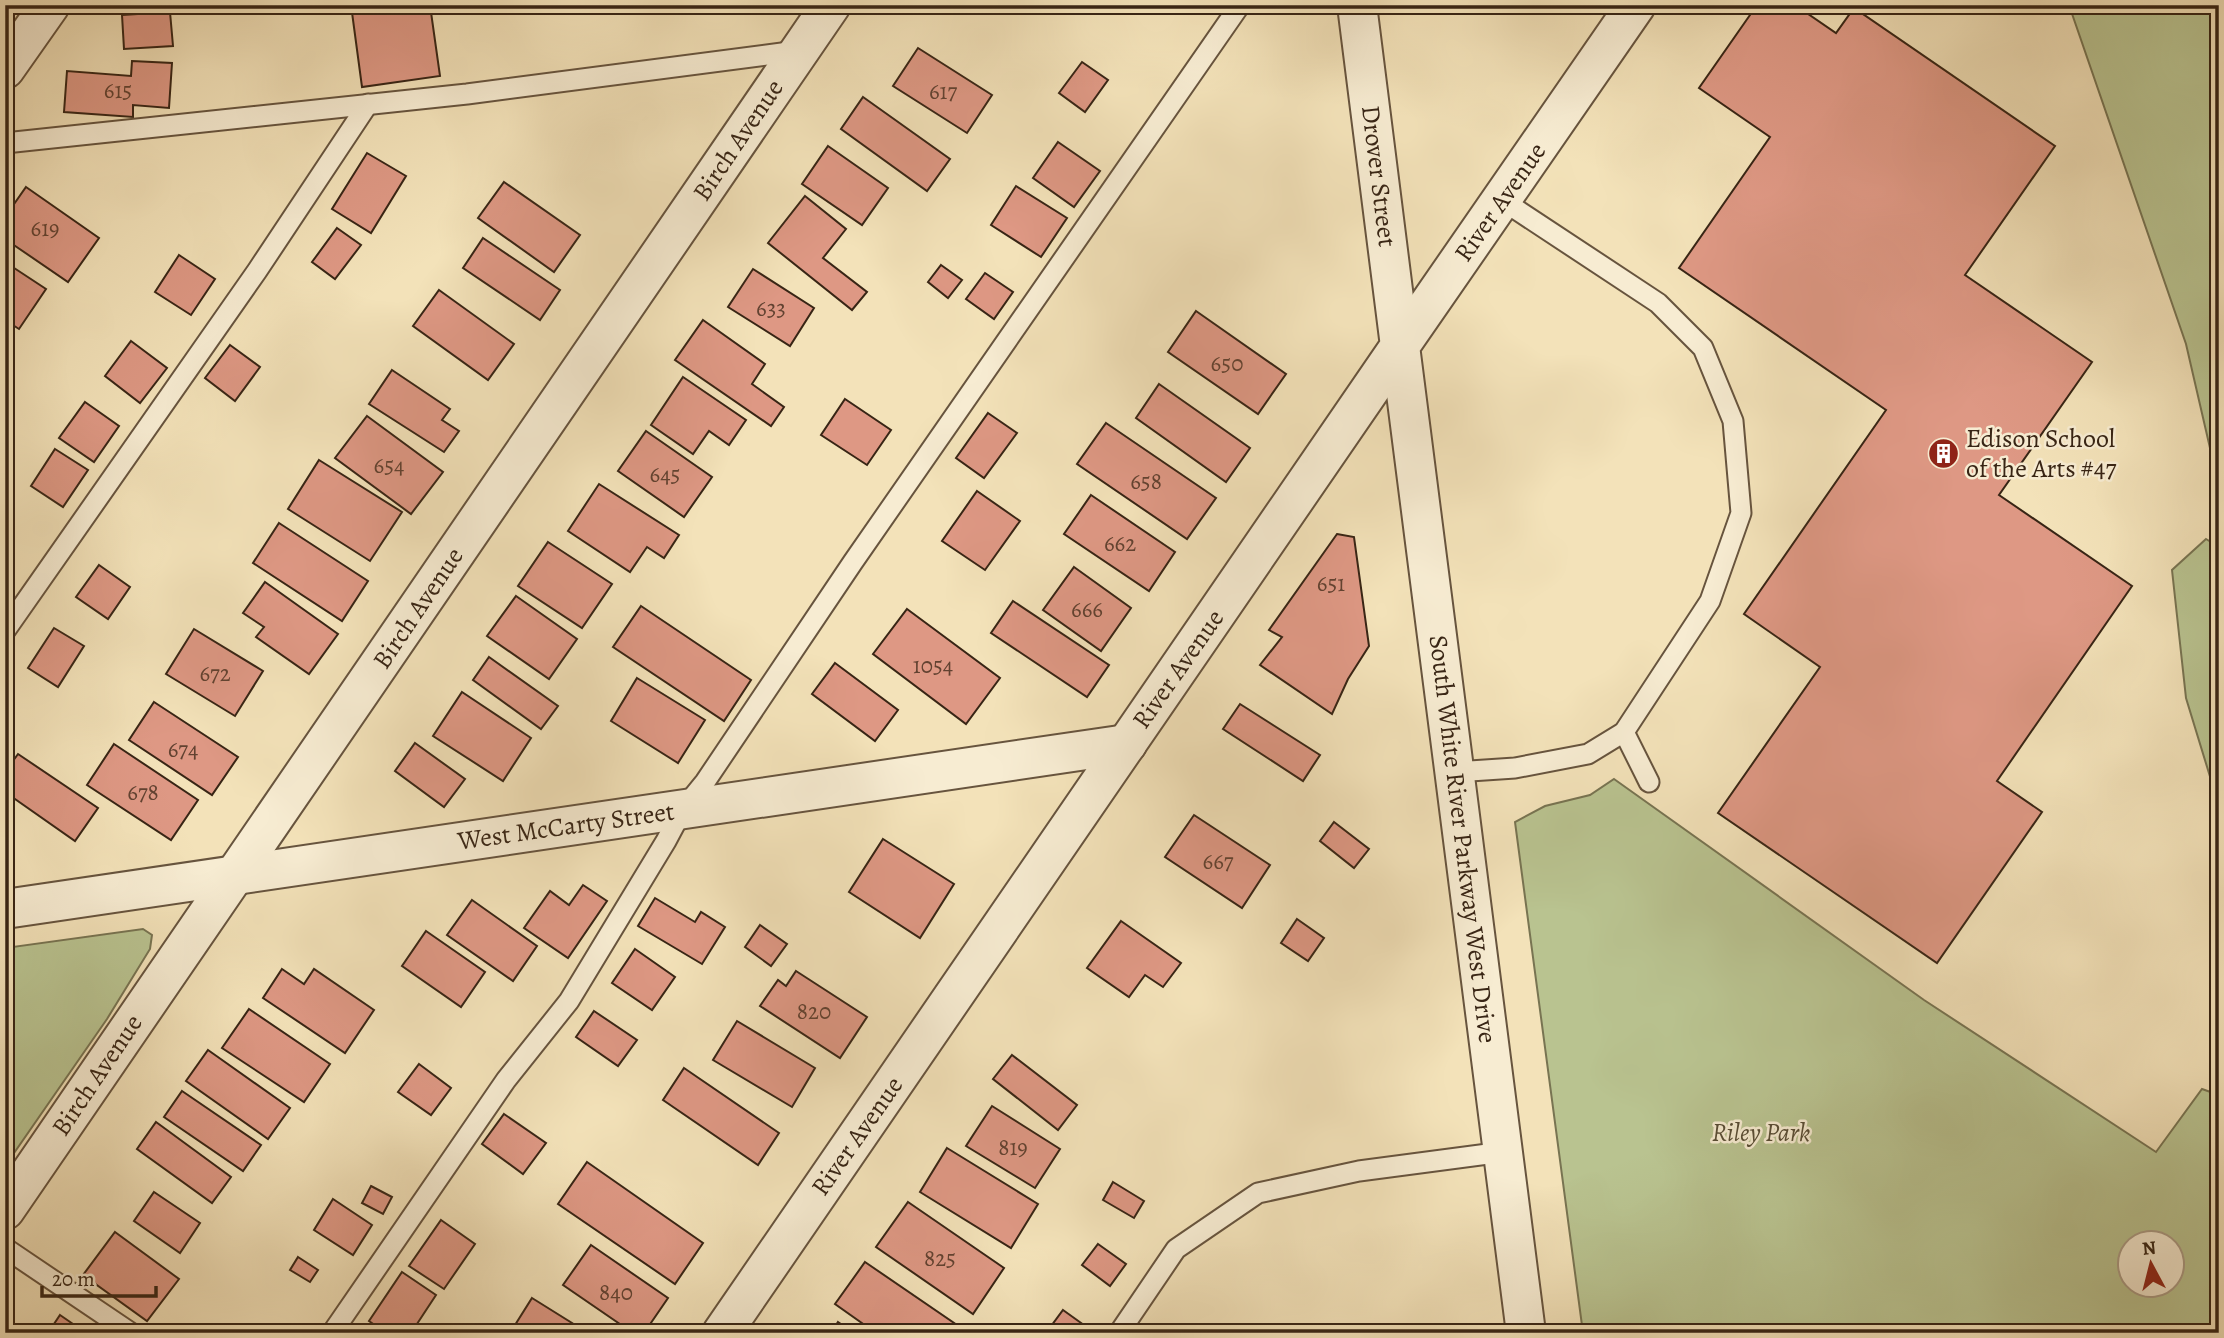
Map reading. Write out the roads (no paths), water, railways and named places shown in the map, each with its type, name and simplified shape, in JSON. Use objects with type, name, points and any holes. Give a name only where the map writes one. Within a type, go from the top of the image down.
[{"type":"street","points":[[5,69],[51,5]]},
{"type":"street","name":"Birch Avenue","points":[[5,1210],[831,5]]},
{"type":"street","name":"Drover Street","points":[[1357,5],[1400,346]]},
{"type":"street","name":"River Avenue","points":[[722,1333],[1636,5]]},
{"type":"street","name":"South White River Parkway West Drive","points":[[1400,346],[1526,1333]]},
{"type":"street","name":"West McCarty Street","points":[[5,909],[1127,744]]},
{"type":"lane","points":[[332,1333],[506,1080],[569,1001],[683,809],[705,782],[853,562],[1240,5]]},
{"type":"lane","points":[[5,143],[368,104],[799,51]]},
{"type":"lane","points":[[5,631],[257,271],[368,104]]},
{"type":"lane","points":[[1455,772],[1515,768],[1588,754],[1623,732],[1710,601],[1741,513],[1733,421],[1703,348],[1658,303],[1502,200]]},
{"type":"lane","points":[[1623,732],[1649,782]]},
{"type":"lane","points":[[1119,1333],[1176,1249],[1258,1193],[1359,1171],[1503,1152]]},
{"type":"lane","points":[[5,1248],[131,1333]]},
{"type":"place","name":"Edison School of the Arts #47","points":[[1943,453]]},
{"type":"park label","name":"Riley Park","points":[[1761,1132]]}]
